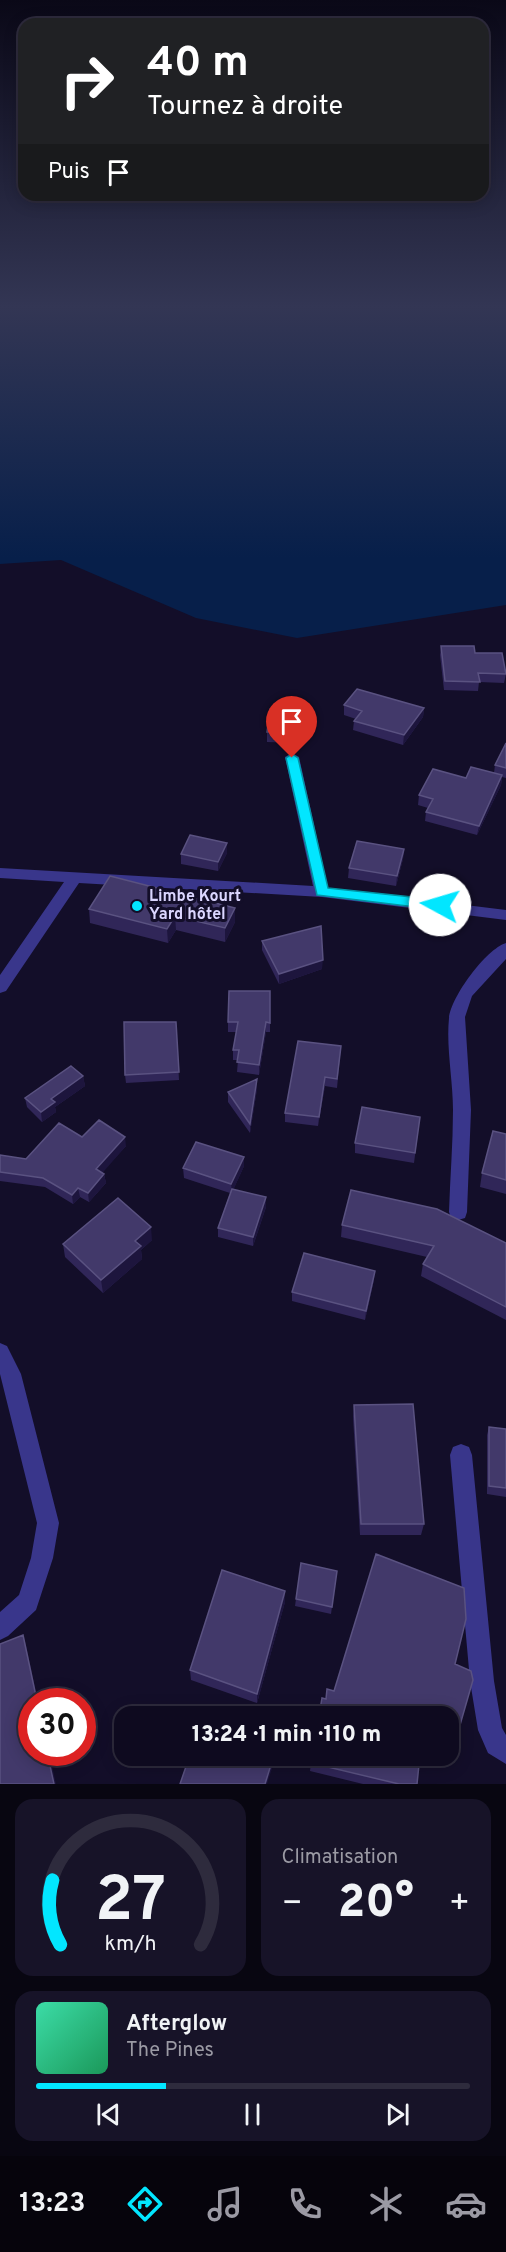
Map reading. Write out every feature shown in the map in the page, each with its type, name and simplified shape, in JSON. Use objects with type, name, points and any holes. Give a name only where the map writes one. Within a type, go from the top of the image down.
[{"type":"street","points":[[292,758],[322,892]]},
{"type":"street","points":[[0,873],[322,892],[506,915]]},
{"type":"street","points":[[0,987],[75,876]]},
{"type":"street","points":[[458,1212],[462,1110],[458,1017],[465,994],[506,949]]},
{"type":"street","points":[[0,1353],[11,1374],[48,1522],[42,1558],[28,1602],[0,1628]]},
{"type":"street","points":[[461,1455],[482,1681],[490,1730],[497,1744],[506,1752]]},
{"type":"water","points":[[0,392],[506,392],[506,605],[297,638],[196,618],[61,560],[0,564]]},
{"type":"building","points":[[441,646],[474,646],[475,653],[502,653],[506,674],[478,673],[480,682],[445,681]]},
{"type":"building","points":[[357,689],[424,708],[404,735],[354,721],[362,711],[344,705]]},
{"type":"building","points":[[270,709],[300,711],[298,733],[267,732]]},
{"type":"building","points":[[506,743],[506,768],[495,765]]},
{"type":"building","points":[[471,767],[502,775],[479,826],[426,812],[433,799],[419,795],[433,769],[466,778]]},
{"type":"building","points":[[190,835],[227,843],[218,862],[181,854]]},
{"type":"building","points":[[357,841],[404,849],[397,876],[349,868]]},
{"type":"building","points":[[110,876],[235,908],[225,928],[175,916],[167,929],[89,909]]},
{"type":"building","points":[[321,926],[323,960],[279,974],[262,941]]},
{"type":"building","points":[[229,991],[270,991],[270,1023],[266,1022],[259,1065],[237,1062],[239,1050],[233,1050],[238,1022],[228,1022]]},
{"type":"building","points":[[124,1022],[176,1022],[179,1072],[125,1075]]},
{"type":"building","points":[[298,1041],[341,1046],[337,1079],[325,1077],[319,1117],[285,1113]]},
{"type":"building","points":[[71,1066],[83,1076],[51,1099],[55,1102],[41,1112],[25,1098]]},
{"type":"building","points":[[257,1079],[250,1124],[228,1092]]},
{"type":"building","points":[[362,1107],[420,1117],[415,1153],[355,1143]]},
{"type":"building","points":[[99,1120],[125,1137],[96,1169],[104,1174],[88,1193],[78,1188],[72,1195],[43,1178],[0,1172],[0,1155],[26,1159],[59,1123],[82,1137]]},
{"type":"building","points":[[493,1131],[506,1134],[506,1180],[482,1173]]},
{"type":"building","points":[[196,1142],[244,1157],[231,1184],[183,1168]]},
{"type":"building","points":[[232,1189],[266,1197],[253,1237],[218,1228]]},
{"type":"building","points":[[351,1190],[437,1209],[506,1243],[506,1307],[423,1264],[434,1246],[342,1225]]},
{"type":"building","points":[[118,1198],[151,1227],[135,1241],[141,1246],[101,1280],[63,1244]]},
{"type":"building","points":[[304,1253],[375,1271],[366,1311],[292,1292]]},
{"type":"building","points":[[413,1404],[424,1524],[361,1524],[354,1405]]},
{"type":"building","points":[[489,1427],[506,1429],[506,1488],[489,1486]]},
{"type":"building","points":[[376,1554],[464,1588],[466,1619],[455,1664],[471,1671],[473,1680],[459,1729],[459,1706],[321,1706],[322,1698],[326,1699],[327,1689],[334,1691]]},
{"type":"building","points":[[301,1563],[337,1571],[332,1607],[296,1599]]},
{"type":"building","points":[[222,1570],[285,1591],[257,1694],[190,1670]]},
{"type":"building","points":[[23,1635],[34,1688],[18,1688],[18,1766],[50,1766],[54,1784],[0,1784],[0,1644]]},
{"type":"building","points":[[186,1766],[271,1766],[265,1784],[180,1784]]},
{"type":"building","points":[[324,1766],[419,1766],[417,1784],[399,1784]]},
{"type":"place","name":"Limbe Kourt Yard hôtel","points":[[137,906]]},
{"type":"route","points":[[292,758],[322,892],[440,905]]}]
